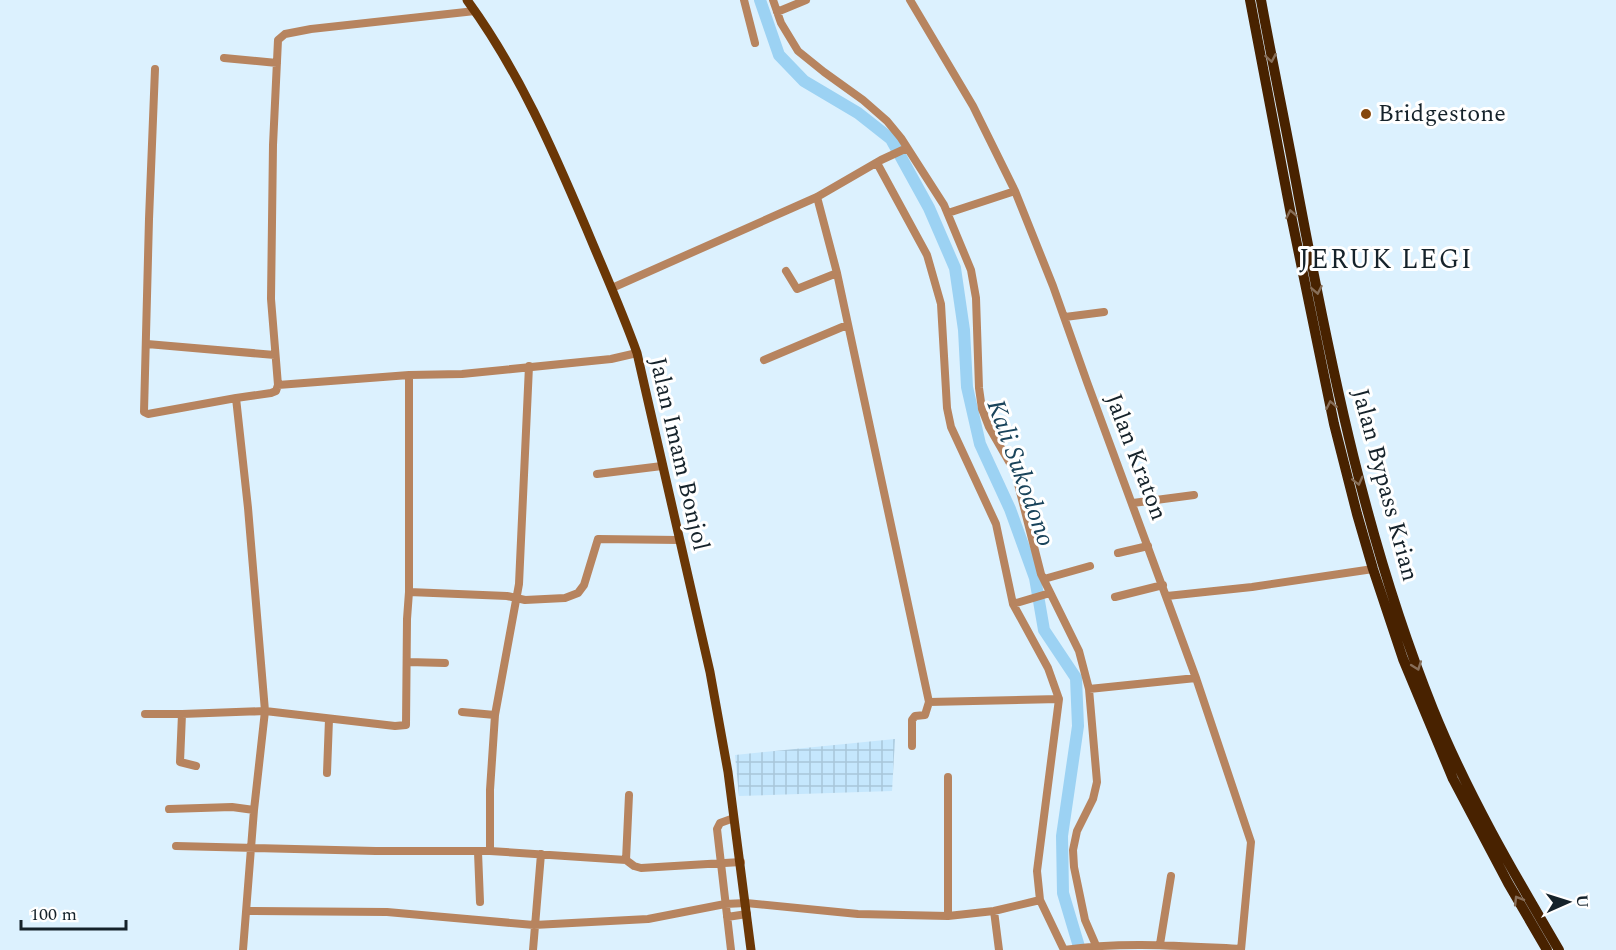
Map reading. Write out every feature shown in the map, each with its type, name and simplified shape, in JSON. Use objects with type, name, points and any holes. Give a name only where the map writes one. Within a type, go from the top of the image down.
[{"type":"highway","name":"Jalan Bypass Krian","points":[[1250,0],[1334,424],[1373,568],[1403,659],[1463,800],[1547,950]]},
{"type":"highway","name":"Jalan Bypass Krian","points":[[1261,0],[1342,412],[1359,483],[1393,600],[1433,710],[1464,778],[1514,874],[1559,950]]},
{"type":"main road","name":"Jalan Imam Bonjol","points":[[467,0],[523,88],[545,130],[637,353],[710,672],[741,862],[752,950]]},
{"type":"street","points":[[744,0],[755,43]]},
{"type":"street","points":[[773,0],[787,34],[801,54],[870,106],[896,132],[904,149],[948,213],[973,278],[982,409],[989,427],[1015,472],[1047,594],[1079,651],[1089,689],[1097,772],[1096,788],[1077,831],[1073,850],[1074,867],[1085,920],[1095,947]]},
{"type":"street","points":[[777,12],[806,0]]},
{"type":"street","name":"Jalan Kraton","points":[[910,0],[988,134],[1015,191],[1065,317],[1086,382],[1196,678],[1251,842],[1241,949]]},
{"type":"street","points":[[155,69],[144,406],[146,414],[276,391],[278,385],[271,299],[273,157],[278,40],[285,34],[311,29],[475,11]]},
{"type":"street","points":[[224,58],[277,63]]},
{"type":"street","points":[[612,288],[817,197],[904,149]]},
{"type":"street","points":[[879,161],[924,247],[936,280],[943,323],[949,422],[998,531],[1016,603],[1048,668],[1059,699],[1039,846],[1040,900],[1066,950],[1161,944],[1241,949]]},
{"type":"street","points":[[948,213],[1015,191]]},
{"type":"street","points":[[817,197],[837,273],[929,702],[925,715],[915,716],[912,720],[912,746]]},
{"type":"street","points":[[786,272],[796,289],[837,273]]},
{"type":"street","points":[[1065,317],[1104,312]]},
{"type":"street","points":[[764,360],[847,325]]},
{"type":"street","points":[[147,344],[276,355]]},
{"type":"street","points":[[278,385],[409,375],[462,374],[611,359],[637,353]]},
{"type":"street","points":[[490,851],[490,790],[495,715],[518,597],[530,366]]},
{"type":"street","points":[[145,714],[265,711],[405,726],[409,592],[409,375]]},
{"type":"street","points":[[236,398],[248,508],[265,711],[254,810],[243,950]]},
{"type":"street","points":[[597,474],[662,466]]},
{"type":"street","points":[[1132,503],[1194,495]]},
{"type":"street","points":[[409,592],[518,597],[525,600],[565,598],[578,593],[586,582],[598,538],[679,540]]},
{"type":"street","points":[[1118,553],[1148,546]]},
{"type":"street","points":[[1044,579],[1090,566]]},
{"type":"street","points":[[1167,596],[1252,587],[1373,568]]},
{"type":"street","points":[[1115,597],[1163,585]]},
{"type":"street","points":[[1016,603],[1047,594]]},
{"type":"street","points":[[408,662],[445,663]]},
{"type":"street","points":[[1089,689],[1196,678]]},
{"type":"street","points":[[929,702],[1059,699]]},
{"type":"street","points":[[462,712],[495,715]]},
{"type":"street","points":[[181,714],[180,762],[196,766]]},
{"type":"street","points":[[327,773],[329,719]]},
{"type":"street","points":[[948,777],[948,916]]},
{"type":"street","points":[[626,860],[629,795]]},
{"type":"street","points":[[170,809],[232,807],[254,810]]},
{"type":"street","points":[[732,950],[717,829],[720,824],[734,818]]},
{"type":"street","points":[[176,846],[376,852],[490,851],[626,860],[641,868],[741,862]]},
{"type":"street","points":[[478,852],[480,902]]},
{"type":"street","points":[[533,950],[541,854]]},
{"type":"street","points":[[1161,944],[1171,876]]},
{"type":"street","points":[[246,911],[387,912],[534,925],[648,919],[725,904],[746,903],[858,914],[948,916],[994,911],[1040,900]]},
{"type":"street","points":[[994,911],[999,950]]},
{"type":"street","points":[[727,916],[747,914]]},
{"type":"shaded area","points":[[895,739],[892,791],[739,796],[735,755]]},
{"type":"waterway","name":"Kali Sukodono","points":[[760,0],[779,55],[804,81],[858,113],[891,139],[929,208],[955,268],[964,330],[967,387],[980,444],[1010,509],[1035,578],[1044,630],[1076,678],[1078,726],[1062,836],[1063,893],[1080,950]]},
{"type":"place","name":"Bridgestone","points":[[1366,114]]},
{"type":"district","name":"JERUK LEGI","points":[[1386,260]]}]
